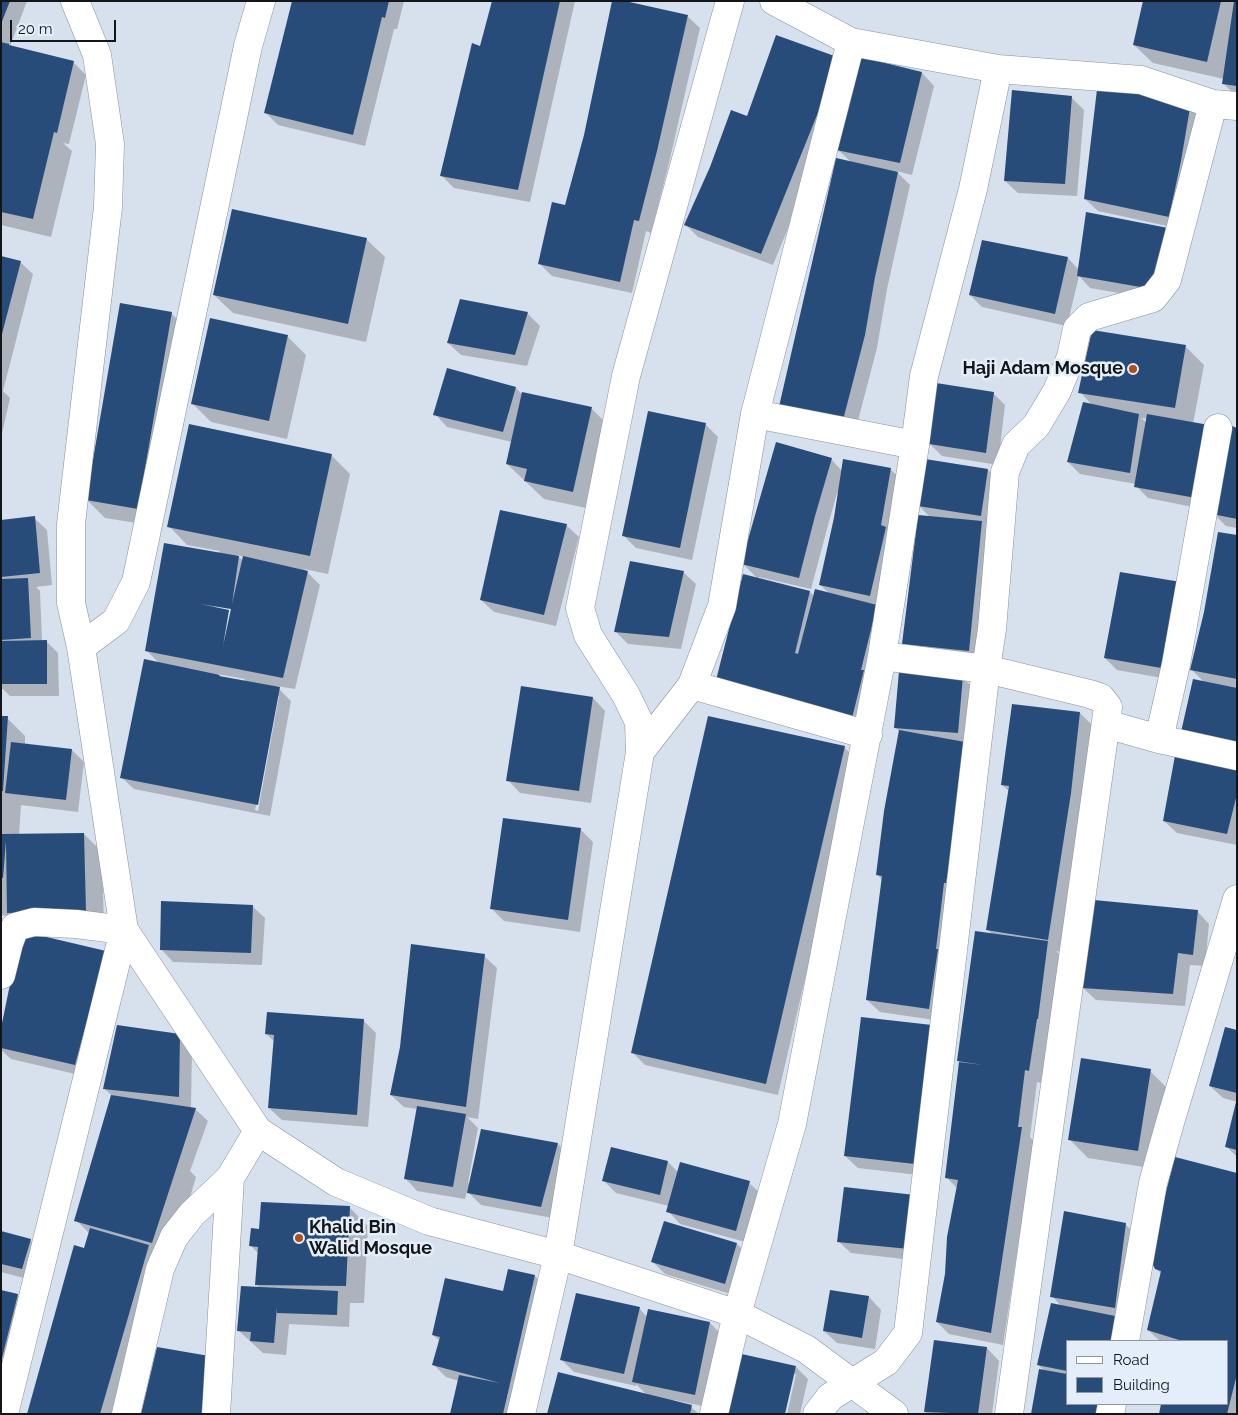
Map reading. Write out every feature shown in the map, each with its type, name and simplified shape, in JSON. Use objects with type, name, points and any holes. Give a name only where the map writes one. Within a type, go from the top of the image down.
[{"type":"street","points":[[4,1414],[124,930],[81,648],[71,603],[71,524],[108,207],[110,144],[98,55],[75,1]]},
{"type":"street","points":[[81,648],[116,621],[136,582],[246,56],[261,1]]},
{"type":"street","points":[[521,1414],[558,1255],[640,752],[639,722],[626,694],[588,635],[580,608],[626,376],[730,1]]},
{"type":"street","points":[[774,1],[851,42],[998,69],[1141,80],[1225,105],[1167,280],[1153,298],[1089,317],[1077,329],[1071,357],[1057,391],[1036,426],[1016,445],[1005,472],[992,629],[908,1333],[886,1362],[830,1397],[817,1414]]},
{"type":"street","points":[[640,752],[692,685],[722,606],[755,414],[851,42]]},
{"type":"street","points":[[714,1414],[737,1314],[792,1124],[882,656],[924,376],[973,189],[998,69]]},
{"type":"street","points":[[755,414],[915,445]]},
{"type":"street","points":[[1159,739],[1176,664],[1218,428]]},
{"type":"street","points":[[882,656],[986,669],[1101,698],[1108,708],[1009,1414]]},
{"type":"street","points":[[692,685],[868,735]]},
{"type":"street","points":[[1106,724],[1159,739],[1237,756]]},
{"type":"street","points":[[1125,1340],[1153,1182],[1170,1119],[1237,899]]},
{"type":"street","points":[[1,975],[9,942],[15,927],[34,922],[76,924],[124,930],[258,1132],[336,1182],[420,1217],[558,1255],[737,1314],[806,1349],[894,1414]]},
{"type":"street","points":[[126,1414],[160,1269],[174,1237],[192,1214],[230,1178],[258,1132]]},
{"type":"street","points":[[216,1414],[230,1178]]},
{"type":"building","points":[[1,1],[10,1],[1,24]]},
{"type":"building","points":[[292,1],[389,1],[385,18],[382,17],[353,135],[264,113]]},
{"type":"building","points":[[492,1],[560,1],[518,190],[440,176],[472,43],[480,46]]},
{"type":"building","points":[[612,1],[625,1],[688,15],[657,151],[639,221],[634,220],[620,282],[538,264],[552,202],[565,205],[584,135]]},
{"type":"building","points":[[1143,1],[1221,1],[1207,62],[1133,45]]},
{"type":"building","points":[[1234,1],[1237,1],[1237,86],[1222,84]]},
{"type":"building","points":[[776,35],[840,58],[761,254],[684,225],[710,167],[731,110],[747,116]]},
{"type":"building","points":[[1,42],[74,61],[57,133],[54,132],[33,219],[1,212]]},
{"type":"building","points":[[861,57],[922,72],[900,163],[836,150]]},
{"type":"building","points":[[1098,81],[1191,102],[1169,217],[1084,199]]},
{"type":"building","points":[[1012,90],[1072,96],[1065,184],[1004,181]]},
{"type":"building","points":[[836,158],[898,172],[875,277],[865,335],[842,424],[778,411]]},
{"type":"building","points":[[232,209],[367,238],[348,324],[213,295]]},
{"type":"building","points":[[1086,212],[1168,228],[1162,272],[1146,288],[1077,276]]},
{"type":"building","points":[[982,240],[1068,257],[1055,314],[969,295]]},
{"type":"building","points":[[1,256],[21,261],[2,334],[1,334]]},
{"type":"building","points":[[460,299],[528,312],[515,355],[447,343]]},
{"type":"building","points":[[120,303],[172,312],[138,509],[86,500]]},
{"type":"building","points":[[210,318],[288,335],[269,421],[191,404]]},
{"type":"building","name":"Haji Adam Mosque","points":[[1092,330],[1186,345],[1175,408],[1078,393]]},
{"type":"building","points":[[447,368],[516,387],[503,432],[433,415]]},
{"type":"building","points":[[936,383],[994,392],[986,453],[929,444]]},
{"type":"building","points":[[522,392],[592,407],[573,492],[524,481],[527,469],[506,464]]},
{"type":"building","points":[[1083,402],[1139,414],[1130,473],[1067,462]]},
{"type":"building","points":[[648,411],[706,423],[680,548],[622,536]]},
{"type":"building","points":[[1147,414],[1209,425],[1196,498],[1134,487]]},
{"type":"building","points":[[189,424],[332,454],[310,556],[167,527]]},
{"type":"building","points":[[1232,426],[1237,428],[1237,519],[1212,514]]},
{"type":"building","points":[[776,442],[832,458],[799,578],[741,564]]},
{"type":"building","points":[[843,459],[891,468],[881,525],[886,527],[870,596],[819,585],[834,518]]},
{"type":"building","points":[[925,459],[988,469],[981,516],[918,506]]},
{"type":"building","points":[[500,510],[567,524],[544,615],[480,600]]},
{"type":"building","points":[[918,515],[982,521],[969,651],[902,644]]},
{"type":"building","points":[[35,516],[40,573],[1,577],[1,520]]},
{"type":"building","points":[[1218,532],[1237,535],[1237,679],[1190,670],[1204,612]]},
{"type":"building","points":[[164,543],[239,556],[232,604],[243,556],[308,571],[283,678],[145,651]],"holes":[[[200,604],[231,609],[223,646],[229,610]]]},
{"type":"building","points":[[630,561],[684,571],[669,637],[614,632]]},
{"type":"building","points":[[1120,572],[1181,582],[1167,669],[1104,658]]},
{"type":"building","points":[[743,574],[810,591],[795,653],[798,654],[815,589],[877,605],[861,670],[864,670],[852,718],[715,684]]},
{"type":"building","points":[[28,578],[31,638],[1,640],[1,579]]},
{"type":"building","points":[[47,640],[47,684],[1,684],[1,641]]},
{"type":"building","points":[[144,659],[219,676],[280,687],[258,805],[120,778]]},
{"type":"building","points":[[899,671],[963,676],[958,733],[894,728]]},
{"type":"building","points":[[1193,679],[1237,688],[1237,744],[1181,732]]},
{"type":"building","points":[[521,686],[593,697],[579,791],[506,781]]},
{"type":"building","points":[[1012,704],[1080,712],[1071,793],[1048,940],[986,930],[1009,786],[1001,785]]},
{"type":"building","points":[[1,716],[8,716],[3,791],[1,791]]},
{"type":"building","points":[[708,716],[845,746],[766,1084],[631,1053]]},
{"type":"building","points":[[899,730],[965,742],[957,821],[946,883],[944,883],[936,949],[938,949],[929,1009],[866,1000],[882,876],[876,875],[884,811]]},
{"type":"building","points":[[11,742],[72,749],[66,800],[5,793]]},
{"type":"building","points":[[1176,750],[1237,763],[1237,794],[1227,834],[1163,821]]},
{"type":"building","points":[[503,818],[581,828],[568,920],[490,909]]},
{"type":"building","points":[[84,833],[86,911],[7,913],[6,841],[3,878],[1,878],[1,834]]},
{"type":"building","points":[[1094,900],[1198,910],[1193,955],[1178,953],[1173,994],[1082,988]]},
{"type":"building","points":[[161,901],[253,905],[251,953],[160,950]]},
{"type":"building","points":[[21,931],[106,951],[75,1065],[1,1048],[1,1028]]},
{"type":"building","points":[[975,931],[1048,941],[1029,1071],[1025,1070],[1018,1127],[1022,1127],[991,1333],[936,1322],[945,1274],[947,1237],[958,1180],[945,1178],[959,1062],[983,1065],[957,1061]]},
{"type":"building","points":[[411,944],[485,954],[466,1107],[390,1095],[400,1047]]},
{"type":"building","points":[[267,1012],[364,1019],[357,1115],[268,1108],[274,1035],[265,1034]]},
{"type":"building","points":[[861,1017],[932,1025],[915,1164],[844,1156]]},
{"type":"building","points":[[117,1025],[180,1034],[179,1097],[103,1089]]},
{"type":"building","points":[[1225,1027],[1237,1030],[1237,1093],[1209,1086]]},
{"type":"building","points":[[1081,1058],[1151,1069],[1138,1151],[1068,1140]]},
{"type":"building","points":[[111,1095],[196,1108],[152,1243],[74,1221]]},
{"type":"building","points":[[1237,1102],[1237,1150],[1225,1147]]},
{"type":"building","points":[[417,1106],[466,1114],[453,1187],[404,1179]]},
{"type":"building","points":[[481,1129],[558,1143],[541,1207],[467,1193]]},
{"type":"building","points":[[611,1147],[668,1161],[660,1195],[602,1181]]},
{"type":"building","points":[[1175,1157],[1237,1173],[1237,1374],[1227,1414],[1159,1414],[1161,1405],[1228,1405],[1228,1340],[1179,1340],[1147,1330],[1161,1271],[1155,1269],[1149,1257]]},
{"type":"building","points":[[680,1162],[750,1181],[736,1231],[666,1212]]},
{"type":"building","points":[[844,1187],[915,1195],[909,1249],[837,1242]]},
{"type":"building","name":"Khalid Bin Walid Mosque","points":[[261,1202],[350,1206],[346,1286],[255,1285],[258,1247],[249,1246],[251,1228],[259,1229]]},
{"type":"building","points":[[1064,1211],[1126,1223],[1115,1308],[1050,1297]]},
{"type":"building","points":[[664,1221],[737,1243],[725,1284],[651,1262]]},
{"type":"building","points":[[90,1228],[149,1245],[100,1414],[27,1414],[74,1245],[84,1248]]},
{"type":"building","points":[[1,1231],[31,1239],[22,1269],[1,1264]]},
{"type":"building","points":[[508,1269],[535,1275],[503,1414],[450,1414],[459,1375],[500,1383],[432,1365],[440,1337],[432,1335],[445,1278],[503,1291]]},
{"type":"building","points":[[241,1286],[338,1291],[337,1315],[277,1313],[277,1307],[274,1343],[250,1341],[251,1332],[237,1331]]},
{"type":"building","points":[[1,1290],[18,1294],[2,1358],[1,1358]]},
{"type":"building","points":[[830,1290],[869,1296],[862,1338],[823,1331]]},
{"type":"building","points":[[576,1293],[640,1307],[624,1374],[560,1360]]},
{"type":"building","points":[[1051,1303],[1115,1316],[1111,1340],[1066,1340],[1066,1371],[1037,1365]]},
{"type":"building","points":[[648,1309],[710,1322],[695,1395],[632,1382]]},
{"type":"building","points":[[934,1340],[987,1347],[978,1414],[924,1412]]},
{"type":"building","points":[[157,1347],[215,1357],[206,1414],[141,1414]]},
{"type":"building","points":[[737,1353],[796,1366],[785,1414],[723,1414]]},
{"type":"building","points":[[1039,1369],[1066,1374],[1066,1405],[1100,1405],[1098,1414],[1031,1414]]},
{"type":"building","points":[[558,1372],[692,1405],[690,1414],[547,1414]]},
{"type":"place","name":"Haji Adam Mosque","points":[[1133,369]]},
{"type":"place","name":"Khalid Bin Walid Mosque","points":[[299,1238]]}]
